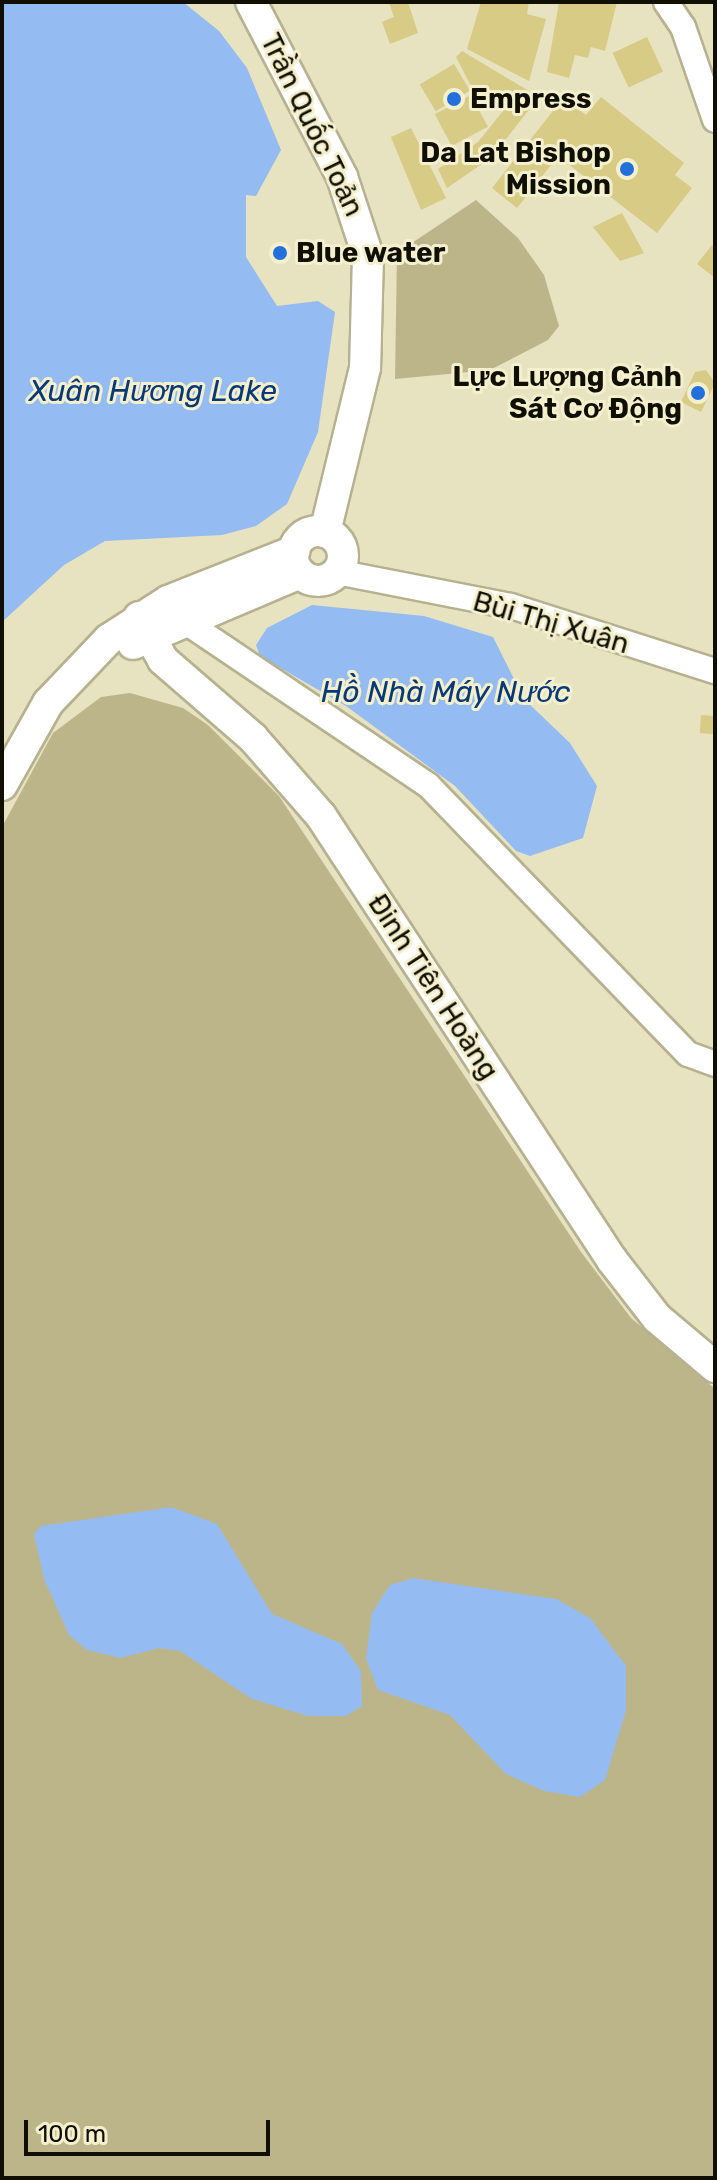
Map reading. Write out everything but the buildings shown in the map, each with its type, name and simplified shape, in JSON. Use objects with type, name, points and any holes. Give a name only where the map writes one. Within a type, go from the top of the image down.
[{"type":"main road","name":"Trần Quốc Toản","points":[[251,2],[342,177],[368,256],[365,368],[325,532]]},
{"type":"main road","points":[[144,627],[186,622],[297,562],[304,536],[325,532],[342,550],[337,572],[314,581],[297,562]]},
{"type":"main road","points":[[2,785],[26,735],[81,670],[144,627],[297,562]]},
{"type":"main road","name":"Đinh Tiên Hoàng","points":[[144,627],[321,816],[612,1260],[657,1318],[715,1367]]},
{"type":"street","points":[[666,2],[683,27],[715,120]]},
{"type":"street","name":"Bùi Thị Xuân","points":[[337,572],[511,606],[715,671]]},
{"type":"street","points":[[186,622],[428,785],[654,1021],[688,1054],[715,1064]]},
{"type":"shaded area","points":[[476,200],[518,238],[544,275],[559,326],[548,340],[490,370],[395,379],[397,253]]},
{"type":"shaded area","points":[[130,693],[183,708],[208,725],[279,796],[581,1252],[631,1318],[715,1389],[715,2178],[2,2178],[2,827],[53,733],[101,697]]},
{"type":"water","name":"Xuân Hương Lake","points":[[2,2],[183,2],[219,31],[247,68],[281,150],[256,196],[246,195],[246,257],[277,306],[318,301],[335,312],[318,432],[287,504],[256,526],[222,535],[105,541],[64,565],[2,622]]},
{"type":"water","name":"Hồ Nhà Máy Nước","points":[[312,605],[424,616],[493,637],[524,699],[570,743],[597,786],[583,838],[530,856],[516,851],[455,786],[346,706],[260,656],[256,645],[267,628]]},
{"type":"water","points":[[171,1507],[217,1524],[272,1614],[342,1644],[361,1671],[362,1706],[346,1716],[308,1716],[252,1699],[180,1651],[159,1648],[120,1658],[87,1650],[69,1635],[44,1579],[34,1534],[41,1526]]},
{"type":"water","points":[[413,1578],[556,1599],[590,1618],[626,1666],[626,1710],[605,1780],[580,1797],[544,1791],[506,1774],[450,1715],[378,1690],[366,1659],[372,1613],[390,1585]]},
{"type":"place","name":"Empress","points":[[454,99]]},
{"type":"place","name":"Da Lat Bishop Mission","points":[[627,169]]},
{"type":"place","name":"Blue water","points":[[280,253]]},
{"type":"place","name":"Lực Lượng Cảnh Sát Cơ Động","points":[[698,393]]}]
